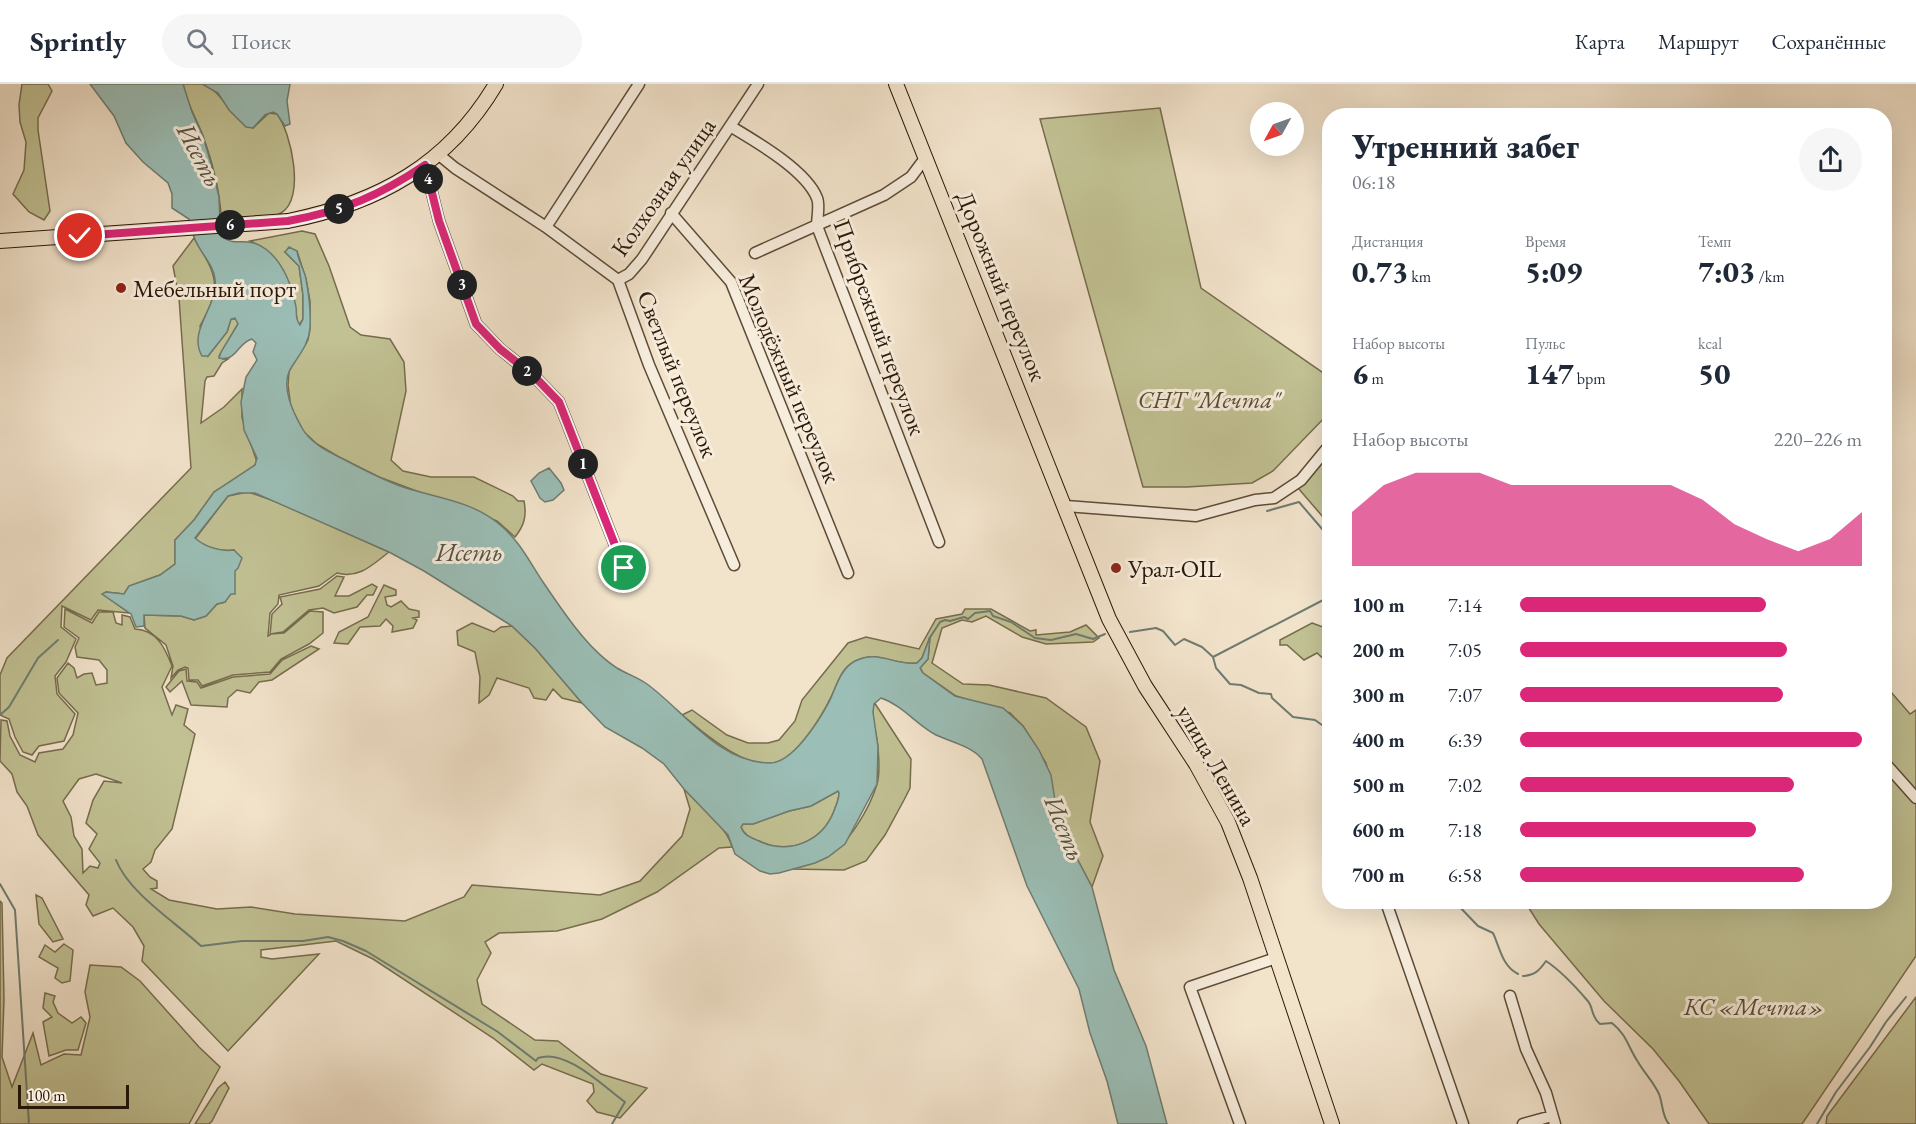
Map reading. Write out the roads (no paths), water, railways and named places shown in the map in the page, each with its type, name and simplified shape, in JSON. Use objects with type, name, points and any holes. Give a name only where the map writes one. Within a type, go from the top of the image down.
[{"type":"main road","points":[[0,242],[288,221],[341,209],[375,196],[425,165],[474,117],[496,84]]},
{"type":"main road","name":"Дорожный переулок","points":[[896,84],[1065,506]]},
{"type":"main road","name":"улица Ленина","points":[[1065,506],[1118,637],[1145,686],[1207,782],[1228,822],[1332,1124]]},
{"type":"street","points":[[546,227],[639,84]]},
{"type":"street","name":"Колхозная улица","points":[[618,280],[629,274],[642,259],[758,84]]},
{"type":"street","name":"Прибрежный переулок","points":[[730,126],[774,154],[807,183],[818,199],[817,226],[939,542]]},
{"type":"street","name":"Светлый переулок","points":[[438,154],[455,168],[546,227],[618,280],[649,364],[734,565]]},
{"type":"street","points":[[755,253],[884,195],[912,177],[926,157]]},
{"type":"street","points":[[425,165],[439,221],[476,324],[500,349],[534,376],[559,402],[624,568]]},
{"type":"street","name":"Молодёжный переулок","points":[[671,213],[731,282],[848,573]]},
{"type":"street","points":[[1065,506],[1196,516],[1255,500],[1274,498],[1301,480],[1322,454]]},
{"type":"street","points":[[1892,771],[1916,798]]},
{"type":"street","points":[[1388,909],[1463,1124]]},
{"type":"street","points":[[1240,1124],[1190,987],[1276,958]]},
{"type":"street","points":[[1510,996],[1526,1049],[1546,1093],[1554,1120],[1523,1124]]},
{"type":"water","name":"Исеть","points":[[90,84],[183,84],[212,167],[219,197],[220,222],[224,238],[234,242],[254,243],[273,256],[290,283],[300,325],[303,319],[303,295],[299,266],[285,252],[289,247],[297,251],[307,285],[310,328],[306,344],[288,375],[287,391],[295,414],[310,439],[327,451],[381,478],[403,487],[465,505],[499,524],[518,544],[568,618],[595,650],[617,668],[647,684],[718,745],[751,760],[769,763],[787,757],[819,720],[842,674],[850,664],[872,657],[917,663],[922,658],[930,637],[928,659],[920,668],[923,673],[955,696],[1003,708],[1023,726],[1039,750],[1051,775],[1062,830],[1092,887],[1114,970],[1146,1046],[1167,1124],[1118,1124],[1079,989],[1027,886],[982,759],[967,748],[929,731],[889,701],[881,698],[874,704],[878,747],[877,784],[845,844],[828,857],[815,863],[770,874],[760,871],[735,854],[728,835],[684,789],[664,764],[642,748],[605,727],[535,648],[512,626],[389,552],[255,493],[228,496],[195,538],[213,548],[234,550],[242,558],[235,571],[235,594],[231,594],[225,602],[217,604],[206,616],[194,620],[181,616],[144,615],[144,626],[136,627],[131,614],[102,594],[106,592],[124,594],[129,586],[160,575],[175,564],[175,540],[194,520],[214,492],[255,465],[257,458],[244,430],[241,402],[246,377],[257,360],[253,352],[256,343],[252,339],[243,344],[230,357],[219,358],[238,324],[235,318],[231,319],[227,332],[208,356],[202,356],[198,346],[198,337],[213,299],[214,273],[196,242],[189,219],[172,208],[172,194],[168,183],[143,162],[126,143],[114,116]],"holes":[[[838,791],[829,822],[813,838],[803,843],[782,847],[770,845],[748,836],[741,827],[743,824],[753,824],[811,806]]]},
{"type":"water","points":[[202,84],[290,84],[287,101],[290,124],[285,126],[273,112],[265,115],[253,128],[246,127],[229,110],[218,93]]},
{"type":"water","points":[[549,468],[564,490],[553,500],[545,502],[540,498],[531,481],[539,473]]},
{"type":"waterway","points":[[1267,511],[1299,502],[1322,529]]},
{"type":"waterway","points":[[1213,657],[1322,601]]},
{"type":"waterway","points":[[929,639],[940,622],[964,617],[968,619],[975,613],[990,611],[993,616],[1011,622],[1035,638],[1051,640],[1076,634],[1093,639],[1105,634]]},
{"type":"waterway","points":[[1130,632],[1156,628],[1163,631],[1175,645],[1184,639],[1202,647],[1213,657],[1216,668],[1230,684],[1241,685],[1259,693],[1271,694],[1272,698],[1293,717],[1315,720],[1322,725]]},
{"type":"waterway","points":[[0,715],[9,707],[38,658],[58,640]]},
{"type":"waterway","points":[[116,860],[122,872],[141,895],[201,946],[242,941],[303,941],[328,937],[366,951],[498,1032],[536,1061],[538,1058],[549,1056],[560,1059],[596,1079],[625,1102],[612,1124]]},
{"type":"waterway","points":[[0,884],[15,910],[29,1124]]},
{"type":"waterway","points":[[1462,909],[1478,926],[1493,933],[1508,966],[1518,974]]},
{"type":"waterway","points":[[1523,976],[1536,972],[1546,961],[1568,979],[1587,1000],[1600,1024],[1612,1023],[1617,1028],[1657,1089],[1665,1118],[1669,1124]]},
{"type":"waterway","points":[[1817,1124],[1836,1092],[1906,997]]},
{"type":"place","name":"Мебельный порт","points":[[121,288]]},
{"type":"place","name":"Урал-OIL","points":[[1116,568]]},
{"type":"park label","name":"СНТ \"Мечта\"","points":[[1209,399]]},
{"type":"park label","name":"КС «Мечта»","points":[[1754,1006]]}]
